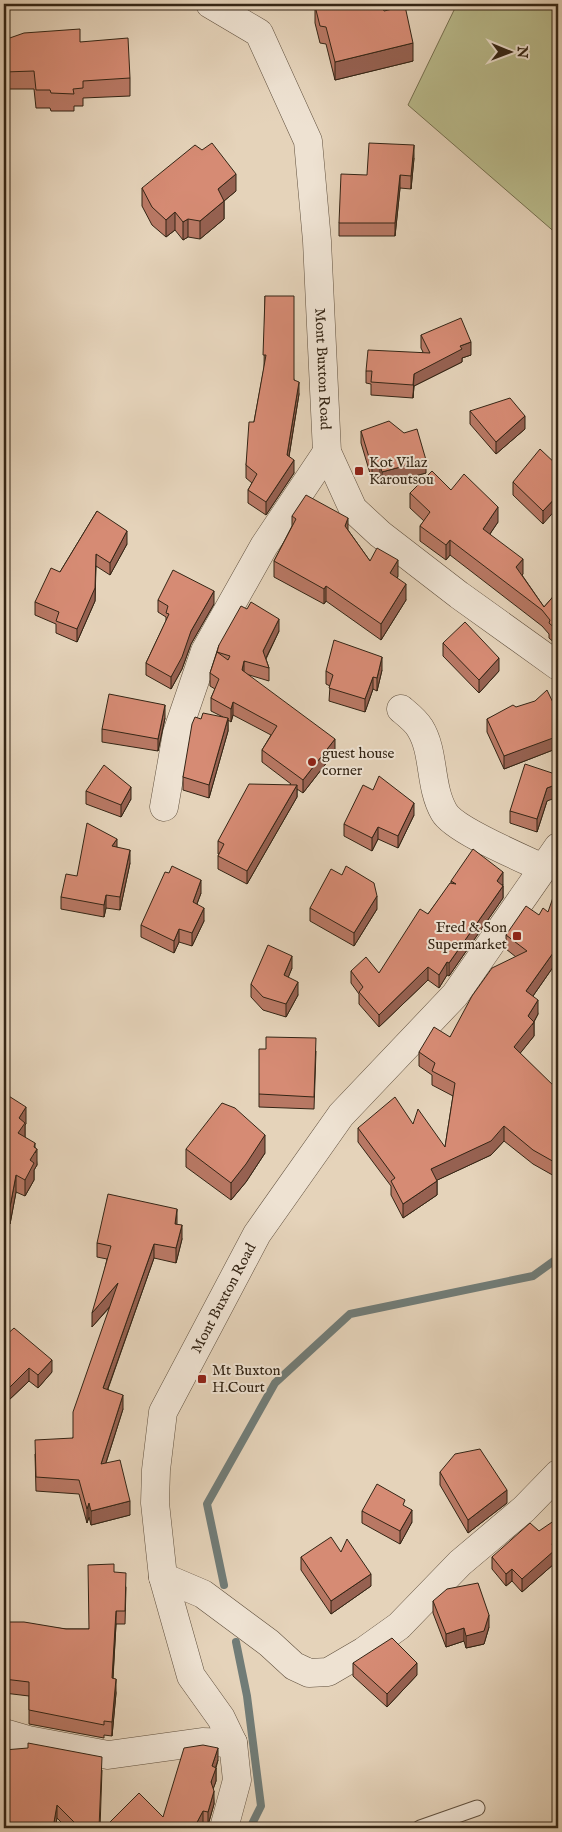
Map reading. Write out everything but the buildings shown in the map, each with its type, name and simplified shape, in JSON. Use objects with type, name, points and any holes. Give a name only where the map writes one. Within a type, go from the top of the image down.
[{"type":"street","name":"Mont Buxton Road","points":[[210,4],[259,33],[308,141],[317,242],[327,452],[353,509],[380,534],[459,596],[558,666]]},
{"type":"street","points":[[164,807],[177,733],[205,651],[264,546],[327,452]]},
{"type":"street","points":[[401,709],[420,727],[430,758],[434,790],[444,814],[461,828],[550,858]]},
{"type":"street","name":"Mont Buxton Road","points":[[224,1828],[238,1780],[233,1743],[221,1718],[191,1676],[163,1576],[155,1503],[156,1470],[163,1412],[257,1234],[341,1115],[455,996],[550,858]]},
{"type":"street","points":[[163,1576],[203,1594],[269,1643],[294,1666],[309,1673],[328,1672],[364,1651],[399,1626],[460,1563],[524,1509],[558,1474]]},
{"type":"street","points":[[4,1732],[28,1740],[108,1755],[202,1742],[233,1743]]},
{"type":"lane","points":[[420,1828],[477,1808]]},
{"type":"green space","points":[[457,4],[558,4],[558,235],[408,105]]},
{"type":"waterway","points":[[224,1585],[207,1504],[275,1383],[350,1314],[533,1276],[558,1258]]},
{"type":"waterway","points":[[236,1642],[247,1696],[261,1806],[250,1828]]},
{"type":"place","name":"Kot Vilaz Karoutsou","points":[[359,471]]},
{"type":"place","name":"guest house corner","points":[[312,762]]},
{"type":"place","name":"Fred & Son Supermarket","points":[[517,936]]},
{"type":"place","name":"Mt Buxton H.Court","points":[[202,1379]]}]
